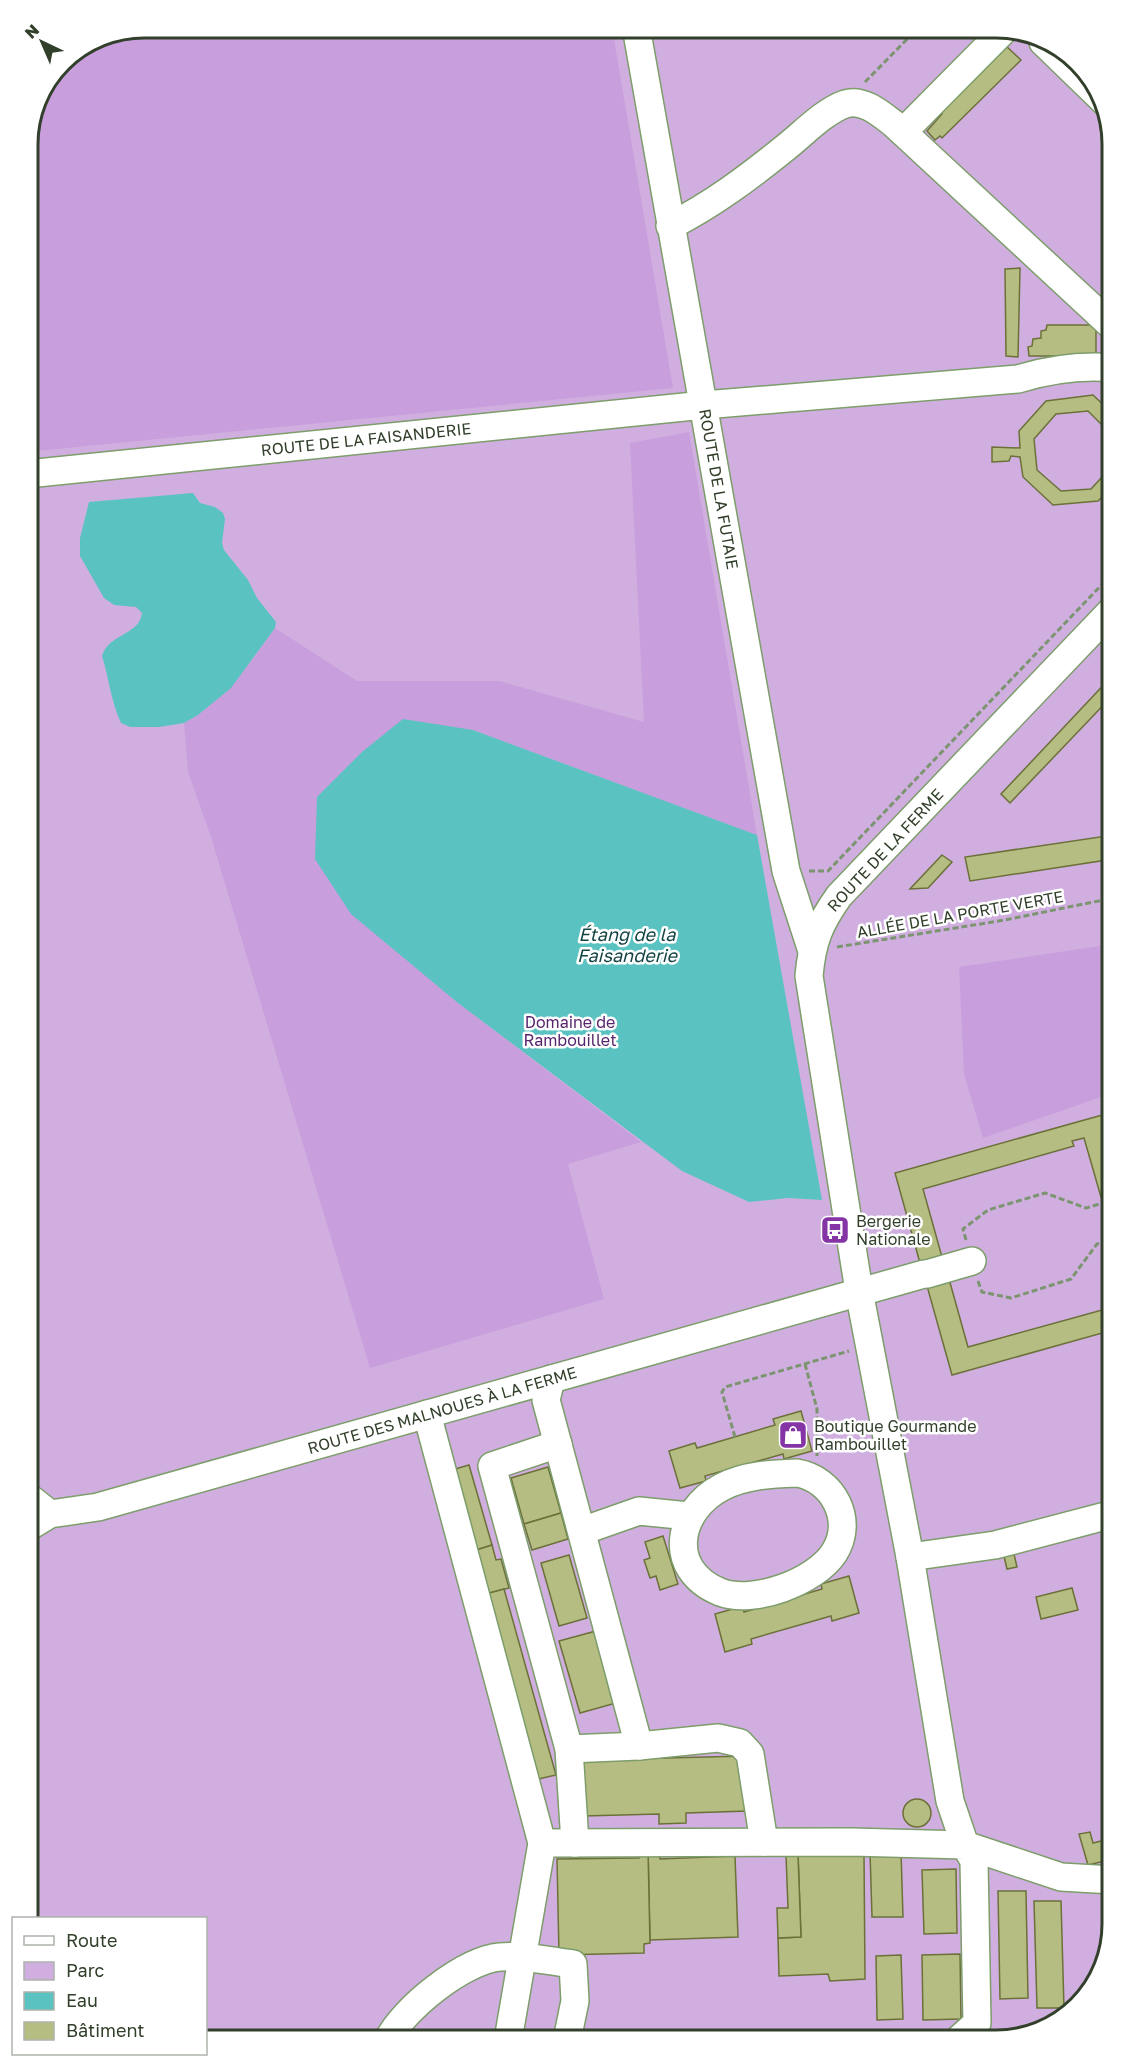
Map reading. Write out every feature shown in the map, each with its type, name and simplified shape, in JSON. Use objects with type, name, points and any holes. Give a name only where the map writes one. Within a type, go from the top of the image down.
[{"type":"street","name":"ROUTE DE LA FUTAIE","points":[[638,38],[786,871],[811,948]]},
{"type":"street","points":[[903,132],[995,38]]},
{"type":"street","points":[[1065,63],[1075,74]]},
{"type":"street","points":[[670,226],[695,213],[742,182],[846,104],[862,104],[876,110],[903,132],[1102,317]]},
{"type":"street","name":"ROUTE DE LA FAISANDERIE","points":[[38,473],[704,405],[1017,379],[1043,372],[1102,367]]},
{"type":"street","name":"ROUTE DE LA FERME","points":[[969,2030],[977,2023],[974,1862],[965,1845],[950,1801],[910,1557],[859,1291],[809,976],[811,948],[823,918],[839,896],[1102,621]]},
{"type":"street","name":"ROUTE DES MALNOUES À LA FERME","points":[[38,1521],[98,1507],[972,1261]]},
{"type":"street","points":[[551,1379],[546,1400],[639,1746]]},
{"type":"street","points":[[427,1414],[542,1843],[510,2029]]},
{"type":"street","points":[[558,1444],[492,1466],[569,1749],[575,1843]]},
{"type":"street","points":[[772,1474],[813,1475],[829,1488],[838,1501],[842,1523],[839,1543],[834,1554],[820,1568],[784,1588],[766,1593],[741,1595],[726,1594],[711,1588],[696,1575],[686,1559],[681,1541],[689,1516],[703,1499],[743,1478],[772,1474]]},
{"type":"street","points":[[582,1532],[639,1511],[689,1516]]},
{"type":"street","points":[[910,1557],[995,1545],[1102,1517]]},
{"type":"street","points":[[569,1749],[639,1746],[718,1738],[740,1743],[750,1754],[764,1842]]},
{"type":"street","points":[[542,1843],[764,1842],[965,1845],[1061,1877],[1102,1879]]},
{"type":"street","points":[[393,2029],[411,2009],[474,1963],[498,1957],[522,1957],[573,1964],[575,2001],[569,2030]]},
{"type":"path","points":[[846,104],[909,38]]},
{"type":"path","points":[[786,871],[828,871],[1102,585]]},
{"type":"path","name":"ALLÉE DE LA PORTE VERTE","points":[[811,948],[849,946],[1005,920],[1102,900]]},
{"type":"path","points":[[1102,1203],[1086,1208],[1045,1193],[988,1210],[963,1229],[982,1292],[1011,1298],[1071,1280],[1097,1244],[1102,1242]]},
{"type":"path","points":[[735,1437],[722,1392],[725,1387],[805,1364],[872,1355]]},
{"type":"path","points":[[805,1364],[817,1409],[818,1450],[813,1475]]},
{"type":"green space","name":"Domaine de Rambouillet","points":[[137,38],[1003,38],[1030,43],[1061,60],[1080,79],[1094,103],[1102,130],[1102,1937],[1097,1957],[1085,1982],[1061,2007],[1037,2021],[996,2030],[207,2029],[207,1917],[38,1917],[38,130],[48,97],[60,79],[66,72],[72,72],[72,66],[85,55],[116,41]]},
{"type":"shaded area","points":[[137,38],[614,38],[673,388],[38,451],[38,130],[48,97],[60,79],[66,72],[72,72],[72,66],[85,55],[116,41]]},
{"type":"shaded area","points":[[689,432],[757,835],[473,730],[458,1003],[641,1142],[568,1164],[604,1299],[370,1368],[211,837],[188,772],[184,723],[224,693],[246,669],[275,628],[357,681],[499,681],[644,722],[630,443]]},
{"type":"shaded area","points":[[1102,946],[1102,1097],[983,1138],[964,1074],[959,967]]},
{"type":"water","points":[[193,493],[200,503],[215,507],[223,513],[225,519],[222,543],[224,550],[248,580],[257,598],[276,622],[275,628],[231,688],[198,715],[184,723],[159,727],[130,727],[121,723],[112,698],[102,656],[110,643],[136,626],[142,613],[136,607],[114,605],[104,598],[80,556],[80,538],[89,502]]},
{"type":"water","name":"Étang de la Faisanderie","points":[[403,719],[473,730],[757,835],[822,1200],[788,1198],[749,1202],[682,1171],[458,1003],[351,914],[315,859],[317,797],[362,752]]},
{"type":"building","points":[[1005,45],[1021,60],[942,138],[940,136],[935,140],[927,131],[942,114],[939,110]]},
{"type":"building","points":[[1020,268],[1018,357],[1006,356],[1005,269]]},
{"type":"building","points":[[1047,325],[1096,325],[1096,356],[1029,356],[1028,347],[1032,346],[1033,339],[1041,338],[1041,331],[1046,330]]},
{"type":"building","points":[[1093,395],[1102,404],[1102,425],[1088,411],[1056,414],[1034,439],[1037,470],[1061,491],[1091,489],[1102,477],[1102,497],[1098,501],[1053,505],[1023,477],[1020,457],[1011,456],[1009,461],[992,462],[992,447],[1020,448],[1019,431],[1046,401]]},
{"type":"building","points":[[1102,687],[1102,707],[1010,803],[1001,794]]},
{"type":"building","points":[[1102,837],[1102,861],[970,881],[965,857]]},
{"type":"building","points":[[942,855],[952,862],[928,888],[910,889]]},
{"type":"building","points":[[1102,1115],[1102,1197],[1084,1138],[1072,1141],[1074,1146],[923,1189],[942,1257],[920,1263],[895,1173]]},
{"type":"building","points":[[949,1279],[968,1347],[1102,1310],[1102,1333],[952,1375],[927,1286]]},
{"type":"building","points":[[801,1411],[812,1451],[784,1459],[783,1454],[705,1476],[706,1481],[680,1488],[669,1451],[695,1443],[697,1448],[775,1425],[773,1419]]},
{"type":"building","points":[[469,1465],[492,1545],[470,1552],[448,1471]]},
{"type":"building","points":[[548,1467],[561,1513],[524,1524],[511,1478]]},
{"type":"building","points":[[561,1513],[568,1539],[532,1550],[524,1524]]},
{"type":"building","points":[[663,1536],[678,1584],[660,1590],[656,1576],[650,1578],[644,1560],[650,1558],[645,1542]]},
{"type":"building","points":[[492,1545],[496,1560],[501,1559],[509,1588],[482,1595],[470,1552]]},
{"type":"building","points":[[1013,1550],[1017,1567],[1007,1569],[1003,1552]]},
{"type":"building","points":[[569,1555],[587,1618],[559,1626],[541,1563]]},
{"type":"building","points":[[849,1576],[859,1613],[832,1621],[831,1616],[751,1639],[752,1644],[725,1652],[715,1614],[743,1606],[744,1612],[822,1589],[821,1584]]},
{"type":"building","points":[[1072,1588],[1078,1610],[1041,1619],[1036,1597]]},
{"type":"building","points":[[504,1589],[556,1775],[534,1780],[482,1595]]},
{"type":"building","points":[[596,1631],[616,1703],[580,1713],[559,1641]]},
{"type":"building","points":[[747,1756],[748,1811],[686,1813],[686,1823],[659,1824],[659,1814],[584,1816],[583,1760]]},
{"type":"building","points":[[917,1799],[927,1803],[931,1813],[927,1823],[917,1827],[907,1823],[903,1813],[907,1803]]},
{"type":"building","points":[[1090,1832],[1093,1843],[1102,1841],[1102,1862],[1088,1865],[1079,1834]]},
{"type":"building","points":[[648,1849],[659,1849],[660,1859],[735,1856],[738,1937],[650,1940]]},
{"type":"building","points":[[648,1849],[650,1943],[644,1944],[644,1953],[559,1955],[557,1859],[639,1858],[638,1850]]},
{"type":"building","points":[[901,1851],[903,1917],[872,1917],[870,1852]]},
{"type":"building","points":[[864,1853],[865,1979],[830,1981],[828,1974],[779,1976],[778,1938],[801,1937],[798,1854]]},
{"type":"building","points":[[798,1854],[801,1937],[778,1938],[777,1908],[788,1908],[786,1855]]},
{"type":"building","points":[[956,1869],[957,1933],[924,1934],[922,1870]]},
{"type":"building","points":[[998,1891],[1026,1891],[1028,1998],[1000,1999]]},
{"type":"building","points":[[1034,1901],[1061,1901],[1064,2004],[1060,2008],[1037,2008]]},
{"type":"building","points":[[960,1954],[961,2019],[923,2020],[922,1955]]},
{"type":"building","points":[[901,1955],[903,2019],[877,2020],[876,1956]]},
{"type":"place","name":"Bergerie Nationale","points":[[835,1230]]},
{"type":"place","name":"Boutique Gourmande Rambouillet","points":[[793,1435]]}]
